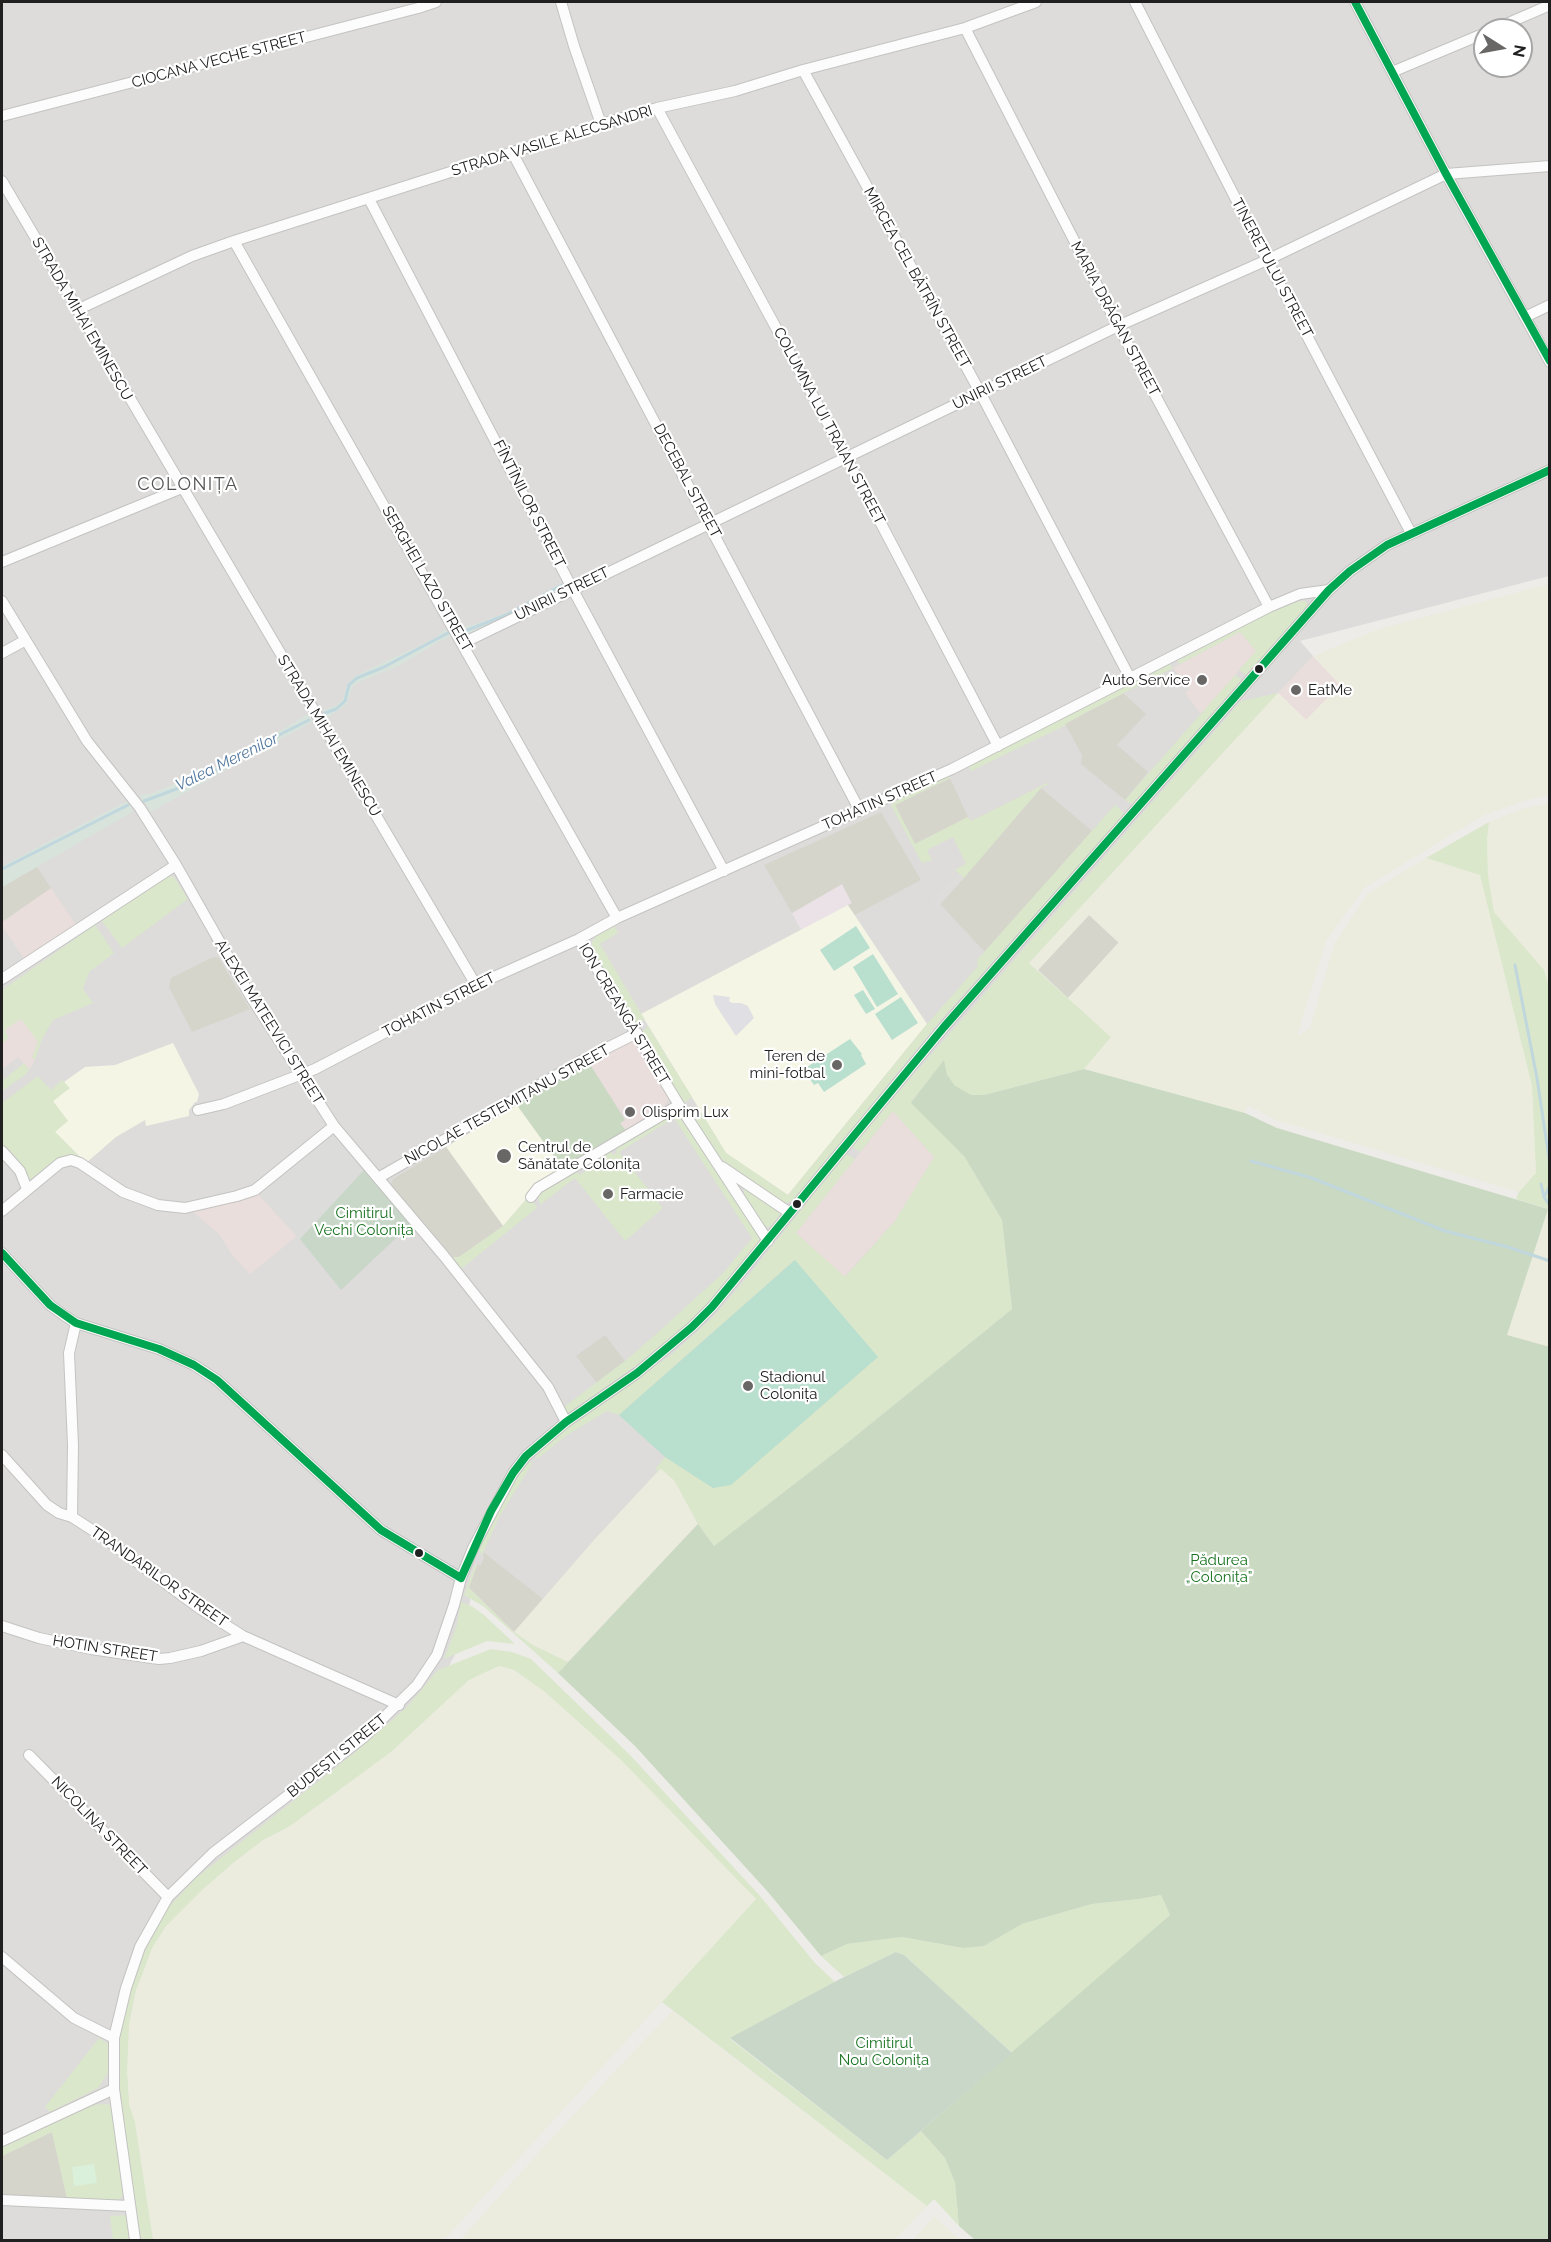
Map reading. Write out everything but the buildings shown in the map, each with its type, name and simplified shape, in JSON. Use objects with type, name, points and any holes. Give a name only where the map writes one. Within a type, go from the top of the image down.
[{"type":"street","name":"CIOCANA VECHE STREET","points":[[2,116],[436,2]]},
{"type":"street","points":[[561,2],[601,124]]},
{"type":"street","name":"STRADA VASILE ALECSANDRI","points":[[77,310],[192,256],[234,241],[601,124],[657,108],[735,91],[803,70],[965,28],[1036,2]]},
{"type":"street","name":"TINERETULUI STREET","points":[[1135,2],[1267,260],[1411,533]]},
{"type":"street","points":[[1355,2],[1446,174],[1550,362]]},
{"type":"street","points":[[1519,18],[1550,5]]},
{"type":"street","name":"MARIA DRĂGAN STREET","points":[[965,28],[1118,326],[1269,607]]},
{"type":"street","points":[[1392,72],[1473,38]]},
{"type":"street","name":"MIRCEA CEL BĂTRÎN STREET","points":[[803,70],[980,392],[1130,678]]},
{"type":"street","name":"COLUMNA LUI TRAIAN STREET","points":[[657,108],[846,457],[998,746]]},
{"type":"street","name":"DECEBAL STREET","points":[[512,152],[710,523],[860,811]]},
{"type":"street","name":"UNIRII STREET","points":[[463,643],[572,588],[1118,326],[1267,260],[1446,174],[1550,166]]},
{"type":"street","name":"STRADA MIHAI EMINESCU","points":[[2,181],[476,985]]},
{"type":"street","name":"FÎNTÎNILOR STREET","points":[[369,199],[572,588],[724,871]]},
{"type":"street","name":"SERGHEI LAZO STREET","points":[[234,241],[617,918]]},
{"type":"street","points":[[1525,317],[1550,305]]},
{"type":"street","points":[[1329,590],[1368,557],[1411,533],[1550,470]]},
{"type":"street","points":[[2,562],[182,488]]},
{"type":"street","name":"TOHATIN STREET","points":[[198,1110],[224,1104],[315,1069],[476,985],[579,939],[617,918],[860,811],[998,746],[1269,607],[1300,594],[1329,590]]},
{"type":"street","name":"BUDEȘTI STREET","points":[[135,2241],[114,2089],[114,2038],[126,1988],[140,1947],[168,1897],[213,1853],[364,1737],[417,1685],[437,1655],[461,1578],[491,1511],[513,1473],[542,1440],[637,1373],[692,1327],[718,1300],[944,1027],[1329,590]]},
{"type":"street","name":"ALEXEI MATEEVICI STREET","points":[[2,602],[87,741],[140,808],[176,866],[245,988],[334,1126],[444,1256],[548,1387],[566,1422]]},
{"type":"street","points":[[2,653],[24,640]]},
{"type":"street","points":[[2,980],[176,866]]},
{"type":"street","name":"ION CREANGĂ STREET","points":[[579,939],[679,1105],[768,1241]]},
{"type":"street","name":"NICOLAE TESTEMIȚANU STREET","points":[[378,1178],[581,1061],[637,1033]]},
{"type":"street","points":[[531,1197],[538,1188],[679,1105]]},
{"type":"street","points":[[2,1211],[60,1163],[71,1161],[80,1162],[123,1192],[158,1205],[185,1208],[237,1196],[255,1190],[334,1126]]},
{"type":"street","points":[[2,1151],[20,1171],[27,1189]]},
{"type":"street","points":[[717,1163],[790,1213]]},
{"type":"street","points":[[2,1253],[50,1305],[76,1323],[159,1349],[194,1365],[217,1380],[381,1530],[461,1578]]},
{"type":"street","points":[[72,1517],[73,1445],[69,1353],[76,1323]]},
{"type":"street","name":"TRANDARILOR STREET","points":[[2,1455],[47,1505],[59,1513],[72,1517],[153,1572],[199,1608],[243,1636],[399,1705]]},
{"type":"street","name":"HOTIN STREET","points":[[2,1628],[91,1649],[159,1659],[201,1651],[243,1636]]},
{"type":"street","name":"NICOLINA STREET","points":[[29,1755],[168,1897]]},
{"type":"street","points":[[2,1957],[74,2018],[114,2038]]},
{"type":"street","points":[[2,2141],[114,2089]]},
{"type":"street","points":[[2,2200],[129,2206]]},
{"type":"shaded area","points":[[2,2],[1549,2],[1549,576],[1300,641],[1320,664],[1278,693],[1029,963],[964,1156],[699,1525],[568,1662],[514,1632],[472,1591],[457,1651],[428,1704],[383,1757],[290,1826],[263,1840],[233,1863],[166,1926],[152,1948],[136,1990],[129,2024],[127,2070],[129,2104],[153,2240],[2,2240]]},
{"type":"shaded area","points":[[564,583],[566,588],[476,634],[466,633],[463,628],[509,612]]},
{"type":"shaded area","points":[[1549,584],[1549,795],[1520,802],[1482,816],[1364,888],[1326,941],[1297,1036],[1310,1028],[1334,944],[1367,894],[1426,858],[1480,875],[1532,1086],[1536,1173],[1519,1192],[1276,1120],[1248,1105],[1245,1113],[1084,1069],[1111,1037],[1068,998],[1119,942],[1089,915],[1038,970],[1029,963],[1278,693],[1306,720],[1340,685],[1313,656],[1379,629]]},
{"type":"shaded area","points":[[445,629],[451,637],[440,641],[399,666],[359,682],[352,687],[347,704],[327,718],[323,710],[337,705],[343,699],[347,685],[355,676],[435,638]]},
{"type":"shaded area","points":[[1240,632],[1256,651],[1201,714],[1185,693],[1190,689],[1173,668]]},
{"type":"shaded area","points":[[1313,656],[1341,685],[1306,720],[1278,693]]},
{"type":"shaded area","points":[[1123,693],[1146,714],[1117,745],[1148,772],[1125,800],[1081,764],[1082,755],[1065,724]]},
{"type":"shaded area","points":[[308,714],[312,722],[151,812],[139,795],[150,794],[226,763]]},
{"type":"shaded area","points":[[950,778],[968,817],[915,844],[895,805]]},
{"type":"shaded area","points":[[1041,788],[1092,831],[985,952],[940,904]]},
{"type":"shaded area","points":[[127,801],[134,811],[2,887],[2,866]]},
{"type":"shaded area","points":[[1549,803],[1549,990],[1544,970],[1494,912],[1488,875],[1487,840],[1489,822],[1522,809]]},
{"type":"shaded area","points":[[881,812],[921,880],[855,915],[848,905],[852,903],[842,884],[792,913],[764,865]]},
{"type":"shaded area","points":[[37,867],[51,888],[2,922],[2,887]]},
{"type":"shaded area","points":[[960,874],[964,878],[937,908],[933,901]]},
{"type":"shaded area","points":[[842,884],[852,904],[801,930],[792,913]]},
{"type":"shaded area","points":[[51,888],[76,925],[25,960],[2,926],[2,922]]},
{"type":"shaded area","points":[[848,905],[927,1024],[788,1195],[726,1153],[641,1014]]},
{"type":"shaded area","points":[[1089,915],[1119,943],[1068,998],[1038,970]]},
{"type":"shaded area","points":[[218,957],[250,1009],[192,1032],[169,987],[171,978],[211,958]]},
{"type":"shaded area","points":[[713,995],[730,997],[729,1001],[732,1003],[748,1006],[754,1018],[736,1036],[715,1004]]},
{"type":"shaded area","points":[[18,1010],[38,1042],[32,1057],[35,1060],[29,1070],[18,1057],[2,1069],[2,1021]]},
{"type":"shaded area","points":[[634,1038],[669,1098],[662,1111],[626,1131],[620,1123],[625,1119],[589,1063]]},
{"type":"shaded area","points":[[173,1043],[199,1094],[197,1102],[189,1110],[189,1116],[146,1126],[145,1120],[116,1137],[86,1163],[55,1132],[53,1101],[69,1088],[64,1082],[85,1067],[115,1065]]},
{"type":"shaded area","name":"Centrul de Sănătate Colonița","points":[[517,1105],[561,1166],[567,1167],[530,1195],[503,1226],[446,1147]]},
{"type":"shaded area","points":[[893,1111],[934,1157],[895,1221],[844,1277],[796,1233]]},
{"type":"shaded area","points":[[329,1136],[337,1137],[370,1175],[341,1290],[305,1245],[258,1194]]},
{"type":"shaded area","points":[[446,1147],[503,1226],[459,1257],[453,1257],[391,1185],[393,1179]]},
{"type":"shaded area","points":[[258,1194],[297,1236],[250,1274],[232,1255],[220,1235],[192,1211]]},
{"type":"shaded area","points":[[1549,1209],[1549,1347],[1507,1335]]},
{"type":"shaded area","points":[[605,1335],[625,1361],[597,1383],[576,1356]]},
{"type":"shaded area","points":[[661,1468],[674,1480],[698,1524],[568,1662],[533,1645],[514,1632],[594,1540]]},
{"type":"shaded area","points":[[483,1552],[543,1599],[514,1632],[469,1588],[477,1565],[481,1565],[484,1558]]},
{"type":"shaded area","points":[[499,1666],[513,1670],[545,1692],[621,1760],[756,1899],[444,2240],[153,2240],[135,2122],[129,2104],[127,2070],[129,2024],[136,1990],[152,1948],[166,1926],[233,1863],[263,1840],[290,1826],[391,1752],[469,1680]]},
{"type":"shaded area","points":[[672,2011],[927,2206],[895,2240],[460,2240],[550,2140]]},
{"type":"shaded area","points":[[52,2132],[67,2199],[2,2195],[2,2156]]},
{"type":"shaded area","points":[[934,2216],[960,2240],[913,2240]]},
{"type":"green space","points":[[1299,601],[1305,601],[1308,605],[1307,609],[1247,675],[1239,670],[1256,651],[1240,632],[1180,664],[1177,661],[1271,612]]},
{"type":"green space","points":[[1170,664],[1173,668],[1066,725],[971,771],[969,766]]},
{"type":"green space","points":[[1235,675],[1243,681],[1133,805],[1125,800]]},
{"type":"green space","points":[[1278,693],[1029,963],[1111,1037],[1084,1069],[984,1095],[971,1095],[955,1086],[947,1075],[944,1061],[911,1102],[964,1156],[1002,1220],[1012,1309],[842,1447],[714,1546],[698,1524],[674,1480],[661,1469],[658,1471],[655,1469],[665,1457],[713,1488],[795,1260],[619,1415],[607,1411],[567,1435],[537,1459],[536,1453],[564,1430],[671,1355],[713,1317],[846,1154],[855,1159],[796,1233],[845,1277],[895,1221],[934,1157],[893,1111],[860,1152],[852,1147],[1241,701]]},
{"type":"green space","points":[[949,776],[950,778],[895,805],[915,844],[968,817],[971,821],[1049,784],[1041,788],[964,878],[955,870],[966,864],[953,837],[927,850],[932,860],[922,863],[891,805]]},
{"type":"green space","points":[[1115,805],[1125,814],[940,1021],[793,1201],[783,1203],[720,1158],[690,1111],[697,1106],[726,1153],[788,1195],[927,1024],[978,966],[977,960]]},
{"type":"green space","points":[[1489,822],[1488,875],[1494,912],[1544,970],[1550,990],[1549,1209],[1516,1199],[1519,1192],[1536,1173],[1532,1086],[1480,875],[1426,858]]},
{"type":"green space","points":[[167,876],[174,877],[188,899],[122,948],[102,921]]},
{"type":"green space","points":[[95,925],[114,953],[89,972],[83,989],[93,1003],[53,1020],[42,1039],[35,1060],[32,1057],[38,1042],[21,1019],[5,1030],[9,1038],[2,1044],[2,990]]},
{"type":"green space","points":[[614,926],[618,933],[600,944],[645,1020],[635,1023],[592,952],[592,942],[596,936]]},
{"type":"green space","points":[[856,926],[870,948],[834,971],[820,950]]},
{"type":"green space","points":[[873,954],[898,994],[877,1007],[853,967]]},
{"type":"green space","points":[[863,990],[875,1009],[866,1014],[854,995]]},
{"type":"green space","points":[[901,997],[918,1023],[892,1040],[875,1014]]},
{"type":"green space","points":[[648,1026],[692,1097],[684,1103],[644,1038],[643,1031]]},
{"type":"green space","name":"Teren de mini-fotbal","points":[[850,1039],[862,1054],[866,1064],[824,1092],[818,1083],[814,1085],[810,1079],[813,1076],[807,1067]]},
{"type":"green space","name":"Pădurea „Colonița”","points":[[944,1060],[947,1075],[955,1086],[971,1095],[984,1095],[1084,1069],[1245,1113],[1277,1128],[1548,1209],[1507,1335],[1550,1347],[1549,2240],[975,2240],[959,2226],[955,2183],[945,2158],[921,2131],[1170,1915],[1161,1895],[1092,1904],[1022,1924],[984,1946],[963,1948],[902,1937],[847,1944],[821,1956],[768,1892],[635,1746],[558,1673],[698,1524],[714,1546],[842,1447],[1012,1309],[1002,1220],[964,1156],[911,1103]]},
{"type":"green space","points":[[24,1063],[29,1070],[2,1091],[2,1081]]},
{"type":"green space","points":[[589,1063],[625,1120],[620,1123],[626,1131],[567,1167],[561,1166],[517,1105]]},
{"type":"green space","points":[[38,1076],[51,1090],[62,1080],[70,1088],[53,1101],[68,1121],[55,1132],[80,1157],[55,1160],[30,1180],[19,1161],[2,1145],[2,1103]]},
{"type":"green space","points":[[676,1115],[681,1118],[758,1235],[760,1243],[716,1295],[683,1329],[568,1414],[564,1407],[655,1335],[724,1272],[752,1238],[674,1118],[619,1152],[663,1208],[625,1241],[575,1178],[540,1205],[539,1191],[576,1171],[580,1175],[586,1171],[585,1164],[610,1150],[613,1155],[617,1153],[615,1147],[668,1116]]},
{"type":"green space","name":"Cimitirul Vechi Colonița","points":[[365,1169],[411,1224],[341,1290],[300,1239]]},
{"type":"green space","points":[[745,1189],[779,1211],[780,1214],[771,1227],[764,1226],[743,1193]]},
{"type":"green space","points":[[530,1195],[537,1208],[461,1269],[453,1257],[459,1257],[503,1226]]},
{"type":"green space","name":"Stadionul Colonița","points":[[795,1260],[878,1357],[731,1485],[713,1488],[665,1457],[619,1415]]},
{"type":"green space","points":[[529,1461],[532,1464],[499,1517],[482,1555],[479,1550],[494,1516]]},
{"type":"green space","points":[[475,1565],[477,1565],[469,1588],[514,1632],[533,1645],[568,1662],[558,1673],[483,1606],[464,1595]]},
{"type":"green space","points":[[461,1602],[484,1615],[515,1644],[487,1641],[444,1659],[457,1625]]},
{"type":"green space","points":[[491,1649],[512,1652],[531,1659],[630,1755],[760,1896],[815,1963],[835,1982],[730,2039],[887,2160],[921,2131],[945,2158],[955,2183],[959,2226],[934,2199],[927,2206],[662,2002],[756,1899],[621,1760],[545,1692],[514,1670],[499,1666],[469,1680],[391,1752],[290,1826],[263,1840],[233,1863],[166,1926],[152,1948],[136,1990],[129,2024],[127,2070],[129,2104],[135,2122],[153,2240],[141,2240],[120,2096],[120,2037],[131,1988],[149,1940],[166,1910],[197,1877],[358,1750],[407,1707],[438,1670]]},
{"type":"green space","points":[[1161,1895],[1170,1915],[1012,2053],[904,1955],[896,1952],[844,1977],[821,1956],[847,1944],[902,1937],[963,1948],[984,1946],[1022,1924],[1092,1904]]},
{"type":"green space","name":"Cimitirul Nou Colonița","points":[[896,1952],[904,1955],[1012,2053],[887,2160],[730,2038]]},
{"type":"green space","points":[[99,2038],[109,2045],[108,2072],[98,2088],[50,2112],[45,2107]]},
{"type":"green space","points":[[111,2105],[124,2194],[117,2201],[67,2199],[52,2132],[2,2156],[2,2148],[87,2106]]},
{"type":"green space","points":[[94,2164],[97,2183],[74,2186],[72,2167]]},
{"type":"green space","points":[[126,2215],[130,2240],[113,2240],[110,2216]]},
{"type":"waterway","name":"Valea Merenilor","points":[[465,631],[506,615],[562,585]]},
{"type":"waterway","name":"Valea Merenilor","points":[[325,713],[336,709],[345,701],[349,685],[357,678],[384,667],[448,633]]},
{"type":"waterway","name":"Valea Merenilor","points":[[144,801],[179,788],[232,763],[309,720]]},
{"type":"waterway","name":"Valea Merenilor","points":[[2,869],[128,805]]},
{"type":"waterway","points":[[1515,965],[1537,1078],[1550,1165]]},
{"type":"waterway","points":[[1251,1161],[1312,1178],[1445,1231],[1508,1247],[1550,1261]]},
{"type":"waterway","points":[[1541,1184],[1544,1197]]},
{"type":"waterway","points":[[1550,1186],[1544,1197],[1550,1206]]},
{"type":"transit line","points":[[1355,2],[1446,174],[1550,361]]},
{"type":"transit line","points":[[461,1578],[491,1511],[513,1473],[526,1456],[566,1422],[637,1373],[692,1327],[712,1307],[944,1027],[1329,590],[1350,571],[1387,545],[1550,470]]},
{"type":"transit line","points":[[2,1253],[50,1305],[76,1323],[159,1349],[194,1365],[217,1380],[381,1530],[461,1578]]},
{"type":"place","name":"Auto Service","points":[[1202,680]]},
{"type":"place","name":"EatMe","points":[[1296,690]]},
{"type":"place","name":"Teren de mini-fotbal","points":[[837,1065]]},
{"type":"place","name":"Olisprim Lux","points":[[630,1112]]},
{"type":"place","name":"Centrul de Sănătate Colonița","points":[[504,1156]]},
{"type":"place","name":"Farmacie","points":[[608,1194]]},
{"type":"place","name":"Stadionul Colonița","points":[[748,1386]]},
{"type":"district","name":"COLONIȚA","points":[[188,485]]}]
